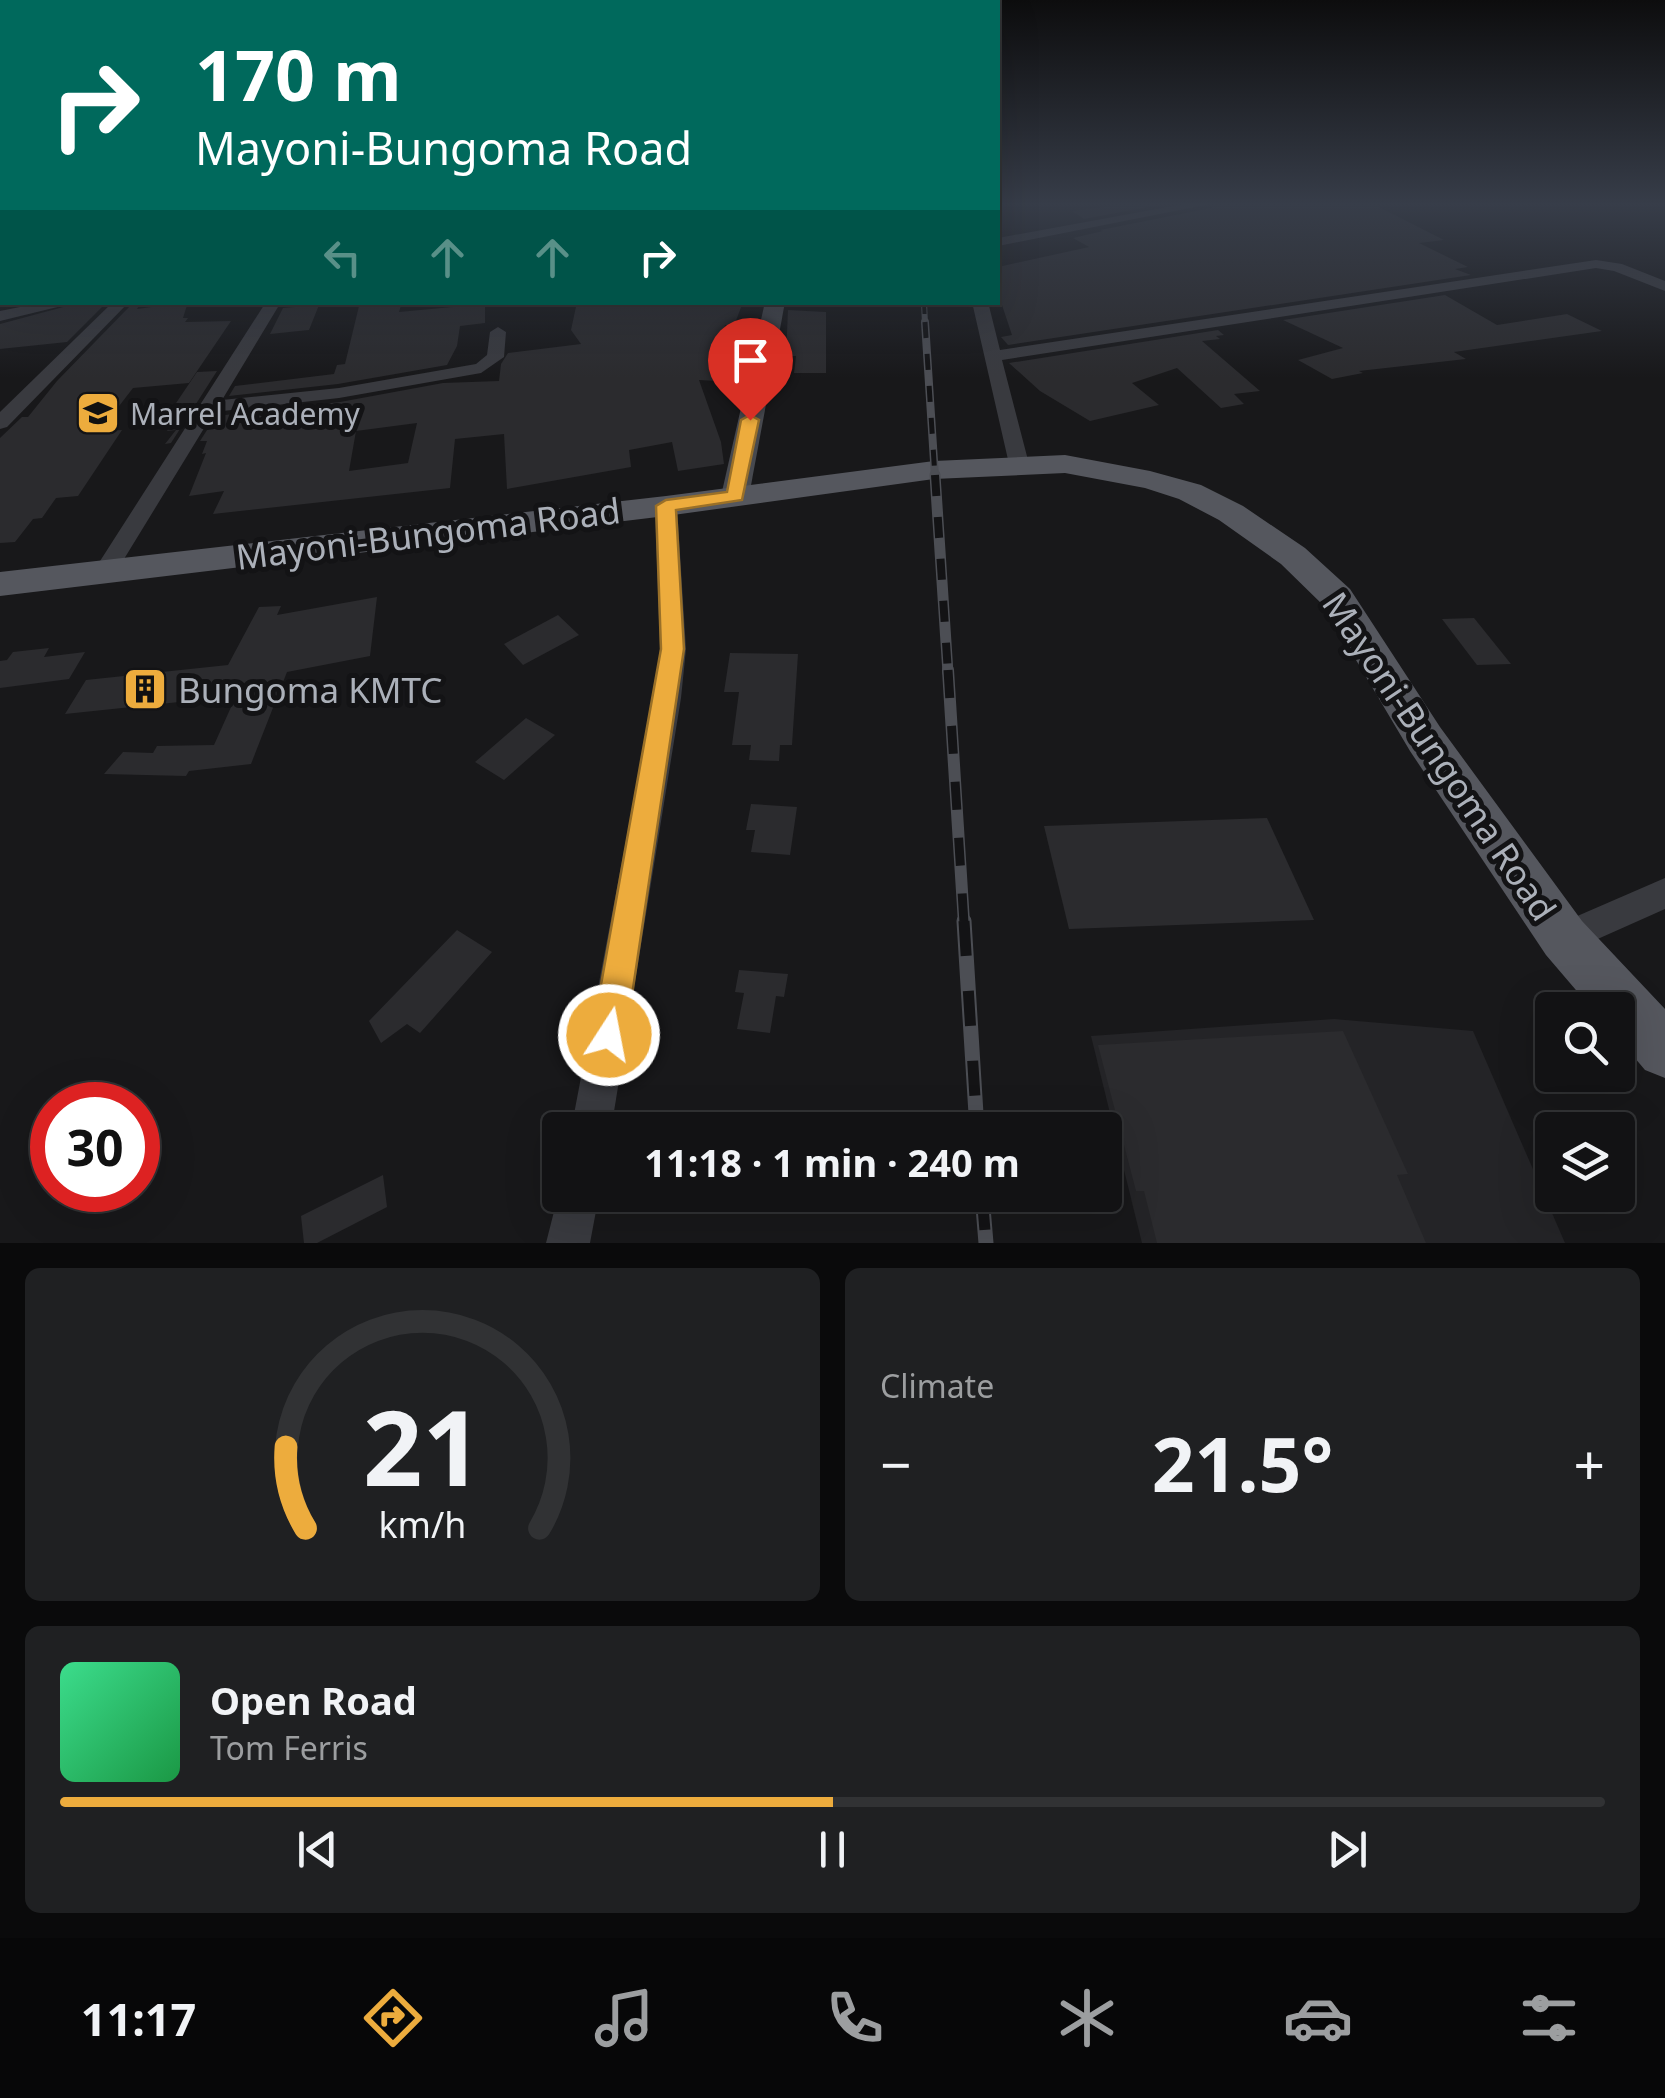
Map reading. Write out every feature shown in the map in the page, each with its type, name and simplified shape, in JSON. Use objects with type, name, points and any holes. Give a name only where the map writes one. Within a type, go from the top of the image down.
[{"type":"main road","name":"Mayoni-Bungoma Road","points":[[0,584],[666,506],[934,470],[1019,464],[1102,469],[1190,492],[1231,512],[1293,556],[1337,598],[1426,739],[1564,938],[1665,1050]]},
{"type":"street","points":[[992,356],[1596,264],[1617,267],[1665,286]]},
{"type":"street","points":[[4,317],[58,305]]},
{"type":"street","points":[[0,423],[119,305]]},
{"type":"street","points":[[105,572],[272,305]]},
{"type":"street","points":[[735,496],[774,305]]},
{"type":"street","points":[[981,305],[1019,464]]},
{"type":"street","points":[[211,408],[339,393],[481,368],[495,357],[498,332]]},
{"type":"street","points":[[594,1112],[673,649],[666,506]]},
{"type":"street","points":[[1564,938],[1665,894]]},
{"type":"street","points":[[568,1243],[574,1212]]},
{"type":"shaded area","points":[[1334,1019],[1473,1031],[1535,1174],[1535,1212],[1552,1212],[1565,1243],[1142,1243],[1122,1162],[1122,1112],[1110,1112],[1091,1036]]},
{"type":"building","points":[[1021,262],[1458,262],[1468,267],[1455,269],[1471,275],[1008,345],[1001,337],[1012,335],[1000,299],[1000,267]]},
{"type":"building","points":[[1445,295],[1497,325],[1567,314],[1602,331],[1454,352],[1466,359],[1359,371],[1363,373],[1332,379],[1298,360],[1343,348],[1283,320]]},
{"type":"building","points":[[71,305],[104,305],[67,342],[0,349],[0,324]]},
{"type":"building","points":[[131,305],[139,305],[137,309],[187,305],[185,322],[231,321],[189,383],[133,388],[99,432],[122,430],[78,496],[56,498],[42,518],[33,519],[15,542],[0,543],[0,438],[22,417],[28,417],[57,381]]},
{"type":"building","points":[[319,305],[309,330],[270,334],[283,308]]},
{"type":"building","points":[[401,305],[399,312],[485,305],[485,323],[460,326],[457,346],[447,365],[338,384],[229,396],[235,386],[334,374],[337,365],[345,364],[359,306]]},
{"type":"building","points":[[576,305],[742,305],[734,326],[725,325],[717,381],[699,380],[721,442],[724,464],[678,471],[672,442],[629,450],[631,467],[507,489],[504,434],[455,439],[450,488],[213,514],[224,491],[189,496],[206,453],[202,454],[207,441],[200,441],[216,416],[340,402],[443,383],[499,381],[501,364],[508,353],[581,344],[571,330]],"holes":[[[417,423],[408,463],[349,471],[356,431]]]},
{"type":"building","points":[[788,310],[826,312],[826,373],[794,373],[796,356],[786,356]]},
{"type":"building","points":[[1218,330],[1224,335],[1216,336],[1220,339],[1202,341],[1260,391],[1234,394],[1244,404],[1221,408],[1177,368],[1132,383],[1159,405],[1090,421],[1040,391],[1009,363]]},
{"type":"building","points":[[217,371],[171,443],[165,444],[176,430],[167,431],[179,411],[170,412],[197,372]]},
{"type":"building","points":[[377,597],[370,656],[287,672],[251,764],[189,771],[186,776],[104,774],[123,752],[153,753],[157,746],[214,745],[236,696],[65,714],[86,680],[228,665],[259,607],[281,606],[277,615]]},
{"type":"building","points":[[558,615],[579,635],[523,665],[504,644]]},
{"type":"building","points":[[1474,618],[1511,664],[1477,665],[1442,619]]},
{"type":"building","name":"Bungoma KMTC","points":[[49,648],[44,657],[85,652],[69,679],[0,688],[0,661],[7,660],[13,652]]},
{"type":"building","points":[[730,653],[798,654],[792,745],[780,745],[779,761],[749,760],[751,745],[732,745],[739,692],[724,692]]},
{"type":"building","points":[[526,718],[555,735],[504,780],[475,762]]},
{"type":"building","points":[[751,804],[797,807],[790,855],[751,852],[755,830],[746,830]]},
{"type":"building","points":[[1267,818],[1314,920],[1069,929],[1044,826]]},
{"type":"building","points":[[457,930],[492,952],[420,1033],[407,1024],[381,1043],[369,1021]]},
{"type":"building","points":[[739,970],[788,974],[784,997],[776,996],[770,1033],[737,1029],[744,993],[735,992]]},
{"type":"building","points":[[1343,1031],[1408,1174],[1397,1175],[1426,1243],[1157,1243],[1144,1191],[1136,1191],[1122,1137],[1122,1112],[1115,1112],[1098,1045]]},
{"type":"building","points":[[383,1175],[387,1207],[317,1243],[304,1243],[301,1216]]},
{"type":"railway","points":[[924,305],[925,324]]},
{"type":"railway","points":[[925,322],[935,477]]},
{"type":"railway","points":[[935,475],[948,673]]},
{"type":"railway","points":[[948,670],[964,923]]},
{"type":"railway","points":[[964,921],[976,1112]]},
{"type":"railway","points":[[983,1212],[986,1243]]},
{"type":"place","name":"Marrel Academy","points":[[98,413]]},
{"type":"place","name":"Bungoma KMTC","points":[[145,689]]},
{"type":"route","points":[[609,1035],[673,649],[666,506],[735,496],[750,420]]}]
